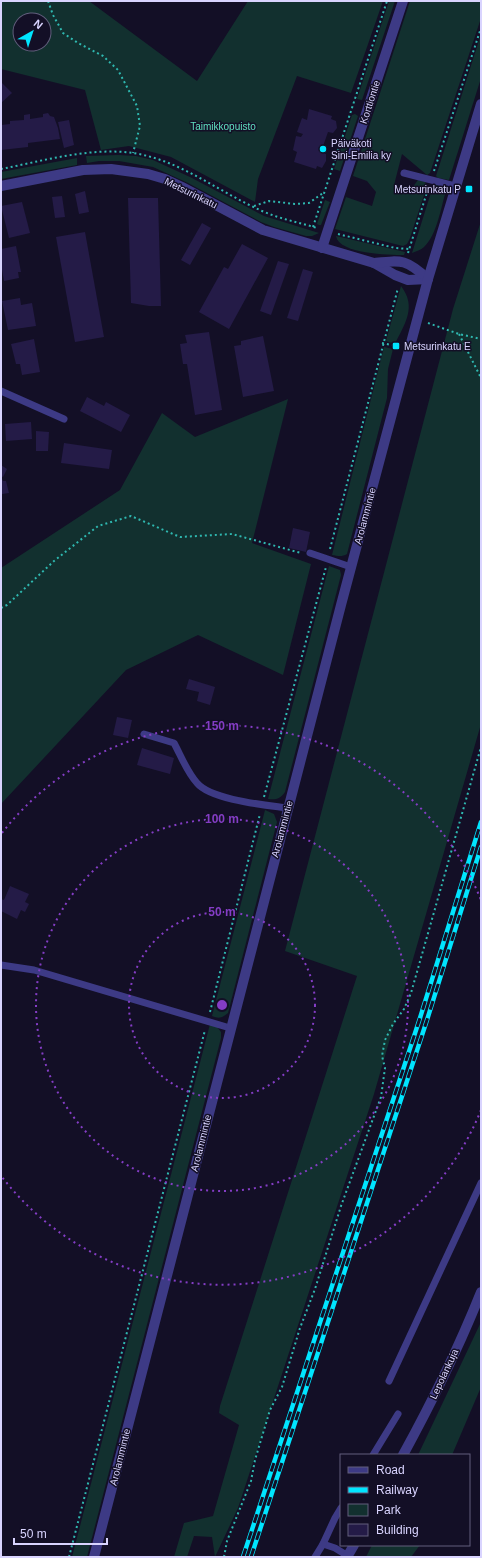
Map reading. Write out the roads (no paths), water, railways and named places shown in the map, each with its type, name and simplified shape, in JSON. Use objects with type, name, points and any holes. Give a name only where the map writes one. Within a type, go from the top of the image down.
[{"type":"street","name":"Korttiontie","points":[[322,248],[403,1]]},
{"type":"street","name":"Arolammintie","points":[[94,1557],[230,1028],[351,567],[428,279],[481,104]]},
{"type":"street","name":"Metsurinkatu","points":[[1,186],[83,170],[111,168],[148,174],[165,179],[182,187],[263,230],[374,263],[408,280],[428,279]]},
{"type":"street","name":"Metsurinkatu","points":[[374,263],[399,261],[414,266],[428,279]]},
{"type":"street","name":"Lepolankuja","points":[[404,1454],[430,1405],[481,1292]]},
{"type":"street","points":[[347,1556],[353,1546]]},
{"type":"lane","points":[[404,173],[455,186]]},
{"type":"lane","points":[[1,391],[64,419]]},
{"type":"lane","points":[[310,552],[351,567]]},
{"type":"lane","points":[[144,734],[174,743],[197,784],[207,790],[228,798],[288,808]]},
{"type":"lane","points":[[1,965],[34,970],[230,1028]]},
{"type":"lane","points":[[389,1381],[481,1183]]},
{"type":"lane","points":[[374,1454],[398,1414]]},
{"type":"lane","points":[[315,1557],[340,1510]]},
{"type":"lane","points":[[323,1544],[335,1548],[347,1556]]},
{"type":"railway","points":[[243,1557],[420,1018],[481,822]]},
{"type":"railway","points":[[251,1557],[427,1020],[481,847]]},
{"type":"place","name":"Päiväkoti Sini-Emilia ky","points":[[323,149]]},
{"type":"place","name":"Metsurinkatu P","points":[[469,189]]},
{"type":"place","name":"Metsurinkatu E","points":[[396,346]]},
{"type":"park label","name":"Taimikkopuisto","points":[[223,126]]}]
